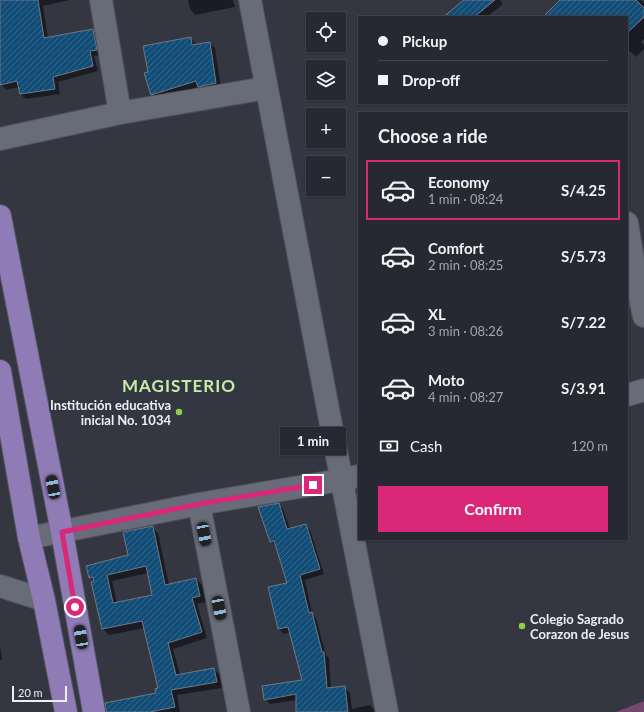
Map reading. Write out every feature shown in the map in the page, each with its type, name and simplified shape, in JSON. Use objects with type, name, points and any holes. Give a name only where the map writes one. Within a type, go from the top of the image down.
[{"type":"main road","points":[[0,216],[62,532],[94,712]]},
{"type":"main road","points":[[0,372],[29,538],[44,600],[66,712]]},
{"type":"street","points":[[101,0],[120,112]]},
{"type":"street","points":[[250,0],[266,88],[350,478],[358,529]]},
{"type":"street","points":[[0,139],[120,112],[266,88]]},
{"type":"street","points":[[628,229],[637,285],[644,316]]},
{"type":"street","points":[[628,395],[644,390]]},
{"type":"street","points":[[29,538],[199,504],[350,478]]},
{"type":"street","points":[[199,504],[240,712]]},
{"type":"street","points":[[360,540],[387,712]]},
{"type":"street","points":[[0,586],[44,600]]},
{"type":"shaded area","points":[[644,701],[644,712],[616,712]]},
{"type":"building","points":[[0,0],[38,0],[44,38],[93,29],[97,50],[90,51],[93,66],[53,77],[55,89],[20,94],[17,81],[0,85]]},
{"type":"building","points":[[464,0],[495,0],[475,16],[444,16]]},
{"type":"building","points":[[560,0],[636,0],[644,8],[644,17],[628,32],[628,16],[544,16]]},
{"type":"building","points":[[191,37],[192,45],[210,42],[216,83],[198,87],[196,81],[151,95],[144,73],[148,72],[143,46]]},
{"type":"building","points":[[279,503],[287,529],[306,524],[320,569],[300,575],[309,613],[312,612],[322,652],[324,652],[327,688],[345,686],[348,712],[296,712],[296,694],[264,700],[262,686],[302,680],[288,627],[278,629],[268,587],[287,583],[274,541],[270,542],[258,507]]},
{"type":"building","points":[[153,526],[165,585],[196,578],[200,596],[192,598],[202,632],[168,643],[176,675],[214,668],[217,682],[171,690],[175,707],[150,712],[106,712],[105,703],[156,693],[155,689],[158,688],[142,621],[102,629],[91,582],[94,582],[93,577],[89,578],[86,566],[128,555],[123,532]],"holes":[[[146,566],[152,595],[113,603],[107,575]]]},
{"type":"place","name":"Institución educativa inicial No. 1034","points":[[179,412]]},
{"type":"place","name":"Colegio Sagrado Corazon de Jesus","points":[[522,626]]},
{"type":"district","name":"MAGISTERIO","points":[[179,385]]},
{"type":"route","points":[[75,607],[62,532],[199,504],[313,485]]}]
